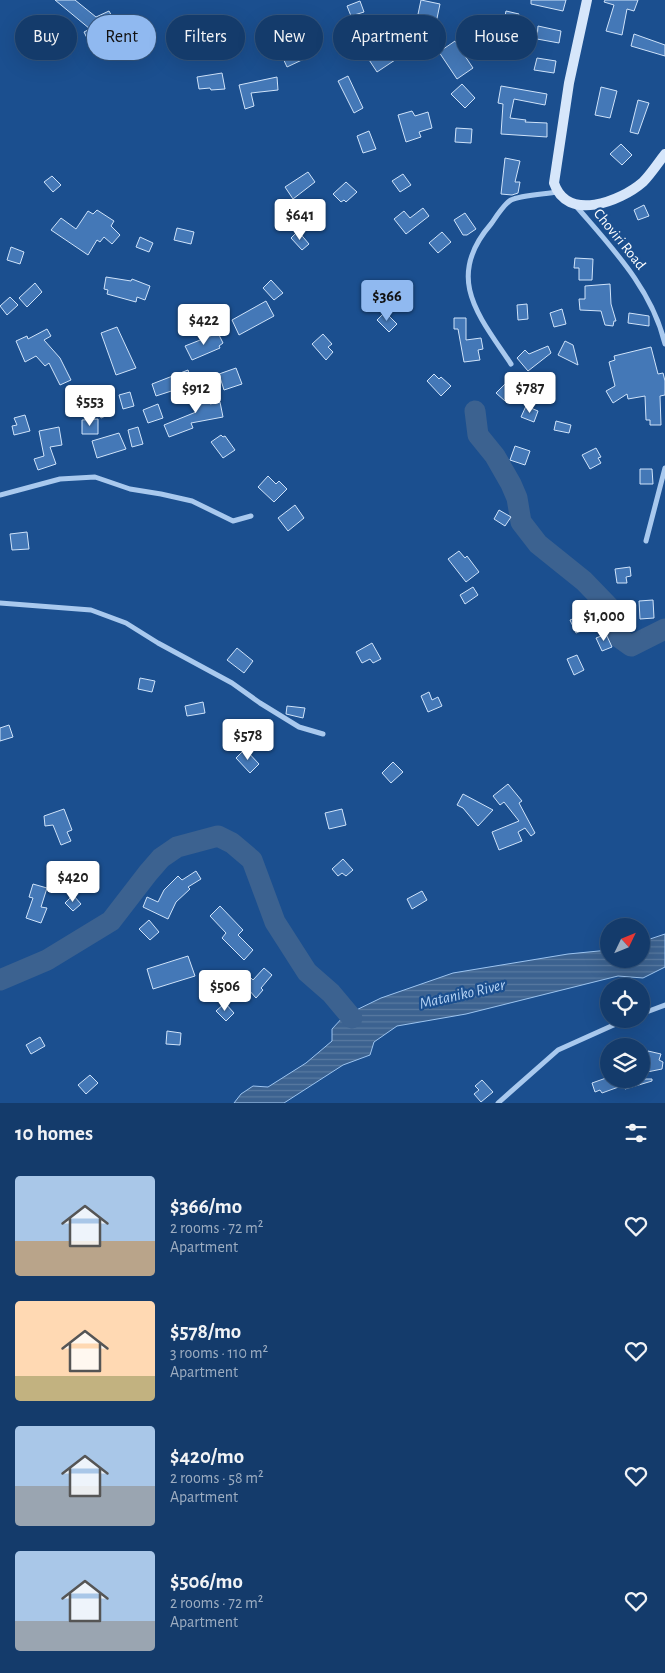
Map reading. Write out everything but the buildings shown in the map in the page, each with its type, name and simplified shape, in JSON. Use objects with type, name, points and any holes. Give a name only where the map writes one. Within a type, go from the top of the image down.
[{"type":"street","points":[[587,0],[569,83],[554,183],[557,192],[565,201],[576,206],[590,205],[619,197],[642,182],[665,154]]},
{"type":"street","points":[[511,364],[481,318],[471,296],[466,270],[483,233],[511,200],[557,192]]},
{"type":"street","name":"Choviri Road","points":[[576,206],[647,295],[660,321],[665,344]]},
{"type":"street","points":[[646,541],[665,468]]},
{"type":"street","points":[[0,495],[60,479],[95,477],[130,489],[192,502],[233,521],[251,516]]},
{"type":"street","points":[[0,603],[91,610],[126,623],[158,643],[232,683],[299,727],[323,734]]},
{"type":"street","points":[[650,1011],[665,1005]]},
{"type":"street","points":[[498,1103],[558,1050],[607,1028]]},
{"type":"water","name":"Mataniko River","points":[[665,934],[665,967],[643,978],[618,976],[600,978],[600,980],[466,1014],[397,1026],[374,1042],[370,1055],[343,1065],[284,1103],[234,1103],[241,1094],[253,1086],[268,1087],[306,1063],[332,1041],[332,1029],[344,1016],[381,998],[453,973],[568,954],[600,951],[600,968],[650,968],[650,939]]},
{"type":"waterway","points":[[475,411],[478,435],[495,456],[511,484],[517,498],[521,522],[538,544],[584,581],[612,610],[617,636],[631,646],[665,629]]},
{"type":"waterway","points":[[0,980],[47,960],[111,921],[161,858],[177,847],[218,836],[232,843],[252,860],[275,922],[307,972],[331,993],[352,1018]]}]
